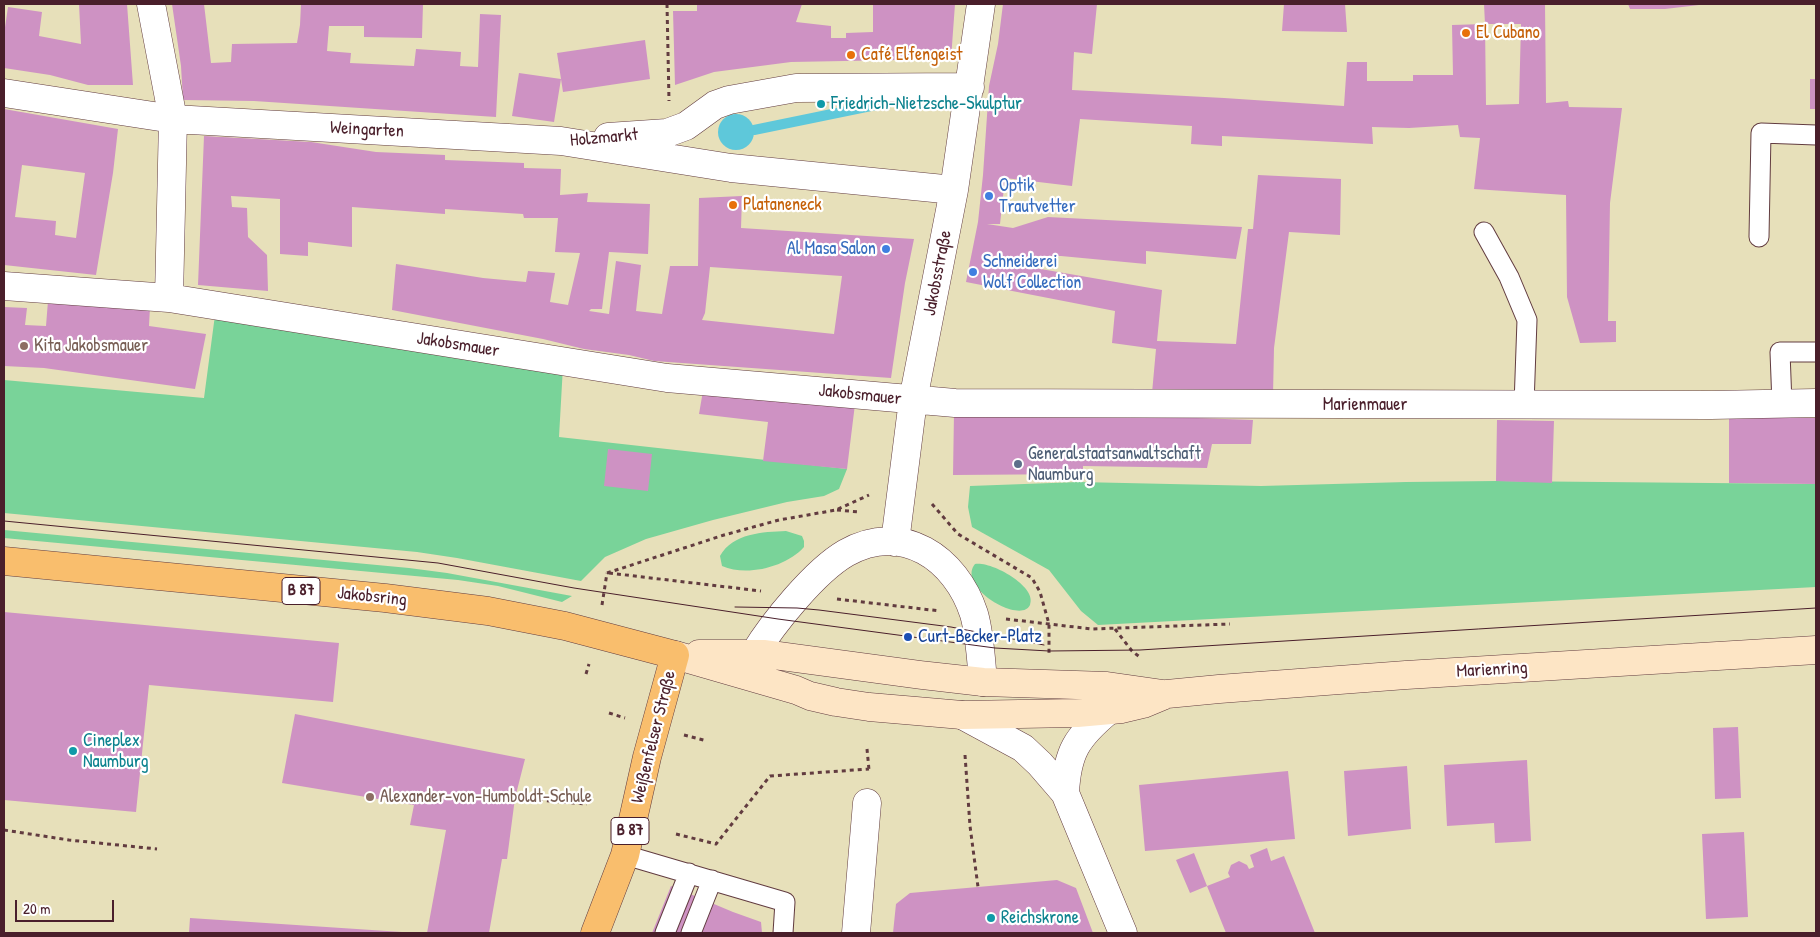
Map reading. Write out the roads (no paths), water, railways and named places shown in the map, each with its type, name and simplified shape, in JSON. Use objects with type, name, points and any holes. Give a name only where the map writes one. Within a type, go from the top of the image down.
[{"type":"main road","name":"Jakobsring","points":[[4,561],[385,598],[488,611],[565,626],[675,655]]},
{"type":"main road","name":"Marienring","points":[[1167,694],[1406,675],[1816,650]]},
{"type":"main road","points":[[675,655],[754,654],[830,662],[921,676],[983,682],[1107,686],[1167,694]]},
{"type":"main road","points":[[675,655],[796,690],[810,696],[836,702],[869,707],[962,715],[1108,711],[1143,704],[1167,694]]},
{"type":"main road","name":"Weißenfelser Straße","points":[[595,933],[625,855],[647,757],[675,655]]},
{"type":"street","points":[[151,4],[173,119],[169,298]]},
{"type":"street","name":"Jakobsstraße","points":[[895,542],[913,400],[954,190],[981,4]]},
{"type":"street","name":"Holzmarkt","points":[[561,141],[667,133],[686,126],[715,105],[728,100],[796,88],[970,87]]},
{"type":"street","name":"Weingarten","points":[[4,94],[173,119],[561,141]]},
{"type":"street","name":"Holzmarkt","points":[[561,141],[731,168],[954,190]]},
{"type":"street","name":"Jakobsmauer","points":[[4,286],[169,298],[667,378],[913,400]]},
{"type":"street","name":"Marienmauer","points":[[913,400],[955,403],[1524,405],[1816,403]]},
{"type":"street","points":[[754,654],[778,619],[834,560],[858,547],[881,542],[895,542],[916,546],[937,557],[960,584],[974,614],[978,632],[983,682]]},
{"type":"street","points":[[1065,793],[1068,766],[1074,748],[1086,731],[1108,711]]},
{"type":"street","points":[[962,715],[1014,743],[1040,764],[1065,793],[1123,933]]},
{"type":"street","points":[[856,933],[867,803]]},
{"type":"lane","points":[[1758,237],[1761,133],[1816,135]]},
{"type":"lane","points":[[1484,232],[1508,277],[1527,320],[1524,405]]},
{"type":"lane","points":[[1782,404],[1780,352],[1816,352]]},
{"type":"lane","points":[[625,855],[784,902],[783,933]]},
{"type":"lane","points":[[666,933],[689,873]]},
{"type":"lane","points":[[691,933],[712,880]]},
{"type":"water","points":[[736,114],[743,115],[749,119],[753,125],[753,139],[749,145],[743,149],[736,150],[729,149],[723,145],[719,139],[718,132],[719,125],[723,119],[729,115]]},
{"type":"waterway","points":[[754,130],[910,98]]},
{"type":"tram line","points":[[4,521],[438,563],[574,588],[778,619],[995,648],[1049,651],[1140,650],[1816,608]]},
{"type":"tram line","points":[[735,607],[819,610],[951,627],[1044,645]]},
{"type":"place","name":"El Cubano","points":[[1466,33]]},
{"type":"place","name":"Café Elfengeist","points":[[851,55]]},
{"type":"place","name":"Friedrich-Nietzsche-Skulptur","points":[[821,104]]},
{"type":"place","name":"Optik Trautvetter","points":[[989,196]]},
{"type":"place","name":"Plataneneck","points":[[733,205]]},
{"type":"place","name":"Al Masa Salon","points":[[886,249]]},
{"type":"place","name":"Schneiderei Wolf Collection","points":[[973,272]]},
{"type":"place","name":"Kita Jakobsmauer","points":[[24,346]]},
{"type":"place","name":"Generalstaatsanwaltschaft Naumburg","points":[[1018,464]]},
{"type":"place","name":"Curt-Becker-Platz","points":[[908,637]]},
{"type":"place","name":"Cineplex Naumburg","points":[[73,751]]},
{"type":"place","name":"Alexander-von-Humboldt-Schule","points":[[370,797]]},
{"type":"place","name":"Reichskrone","points":[[991,918]]}]
